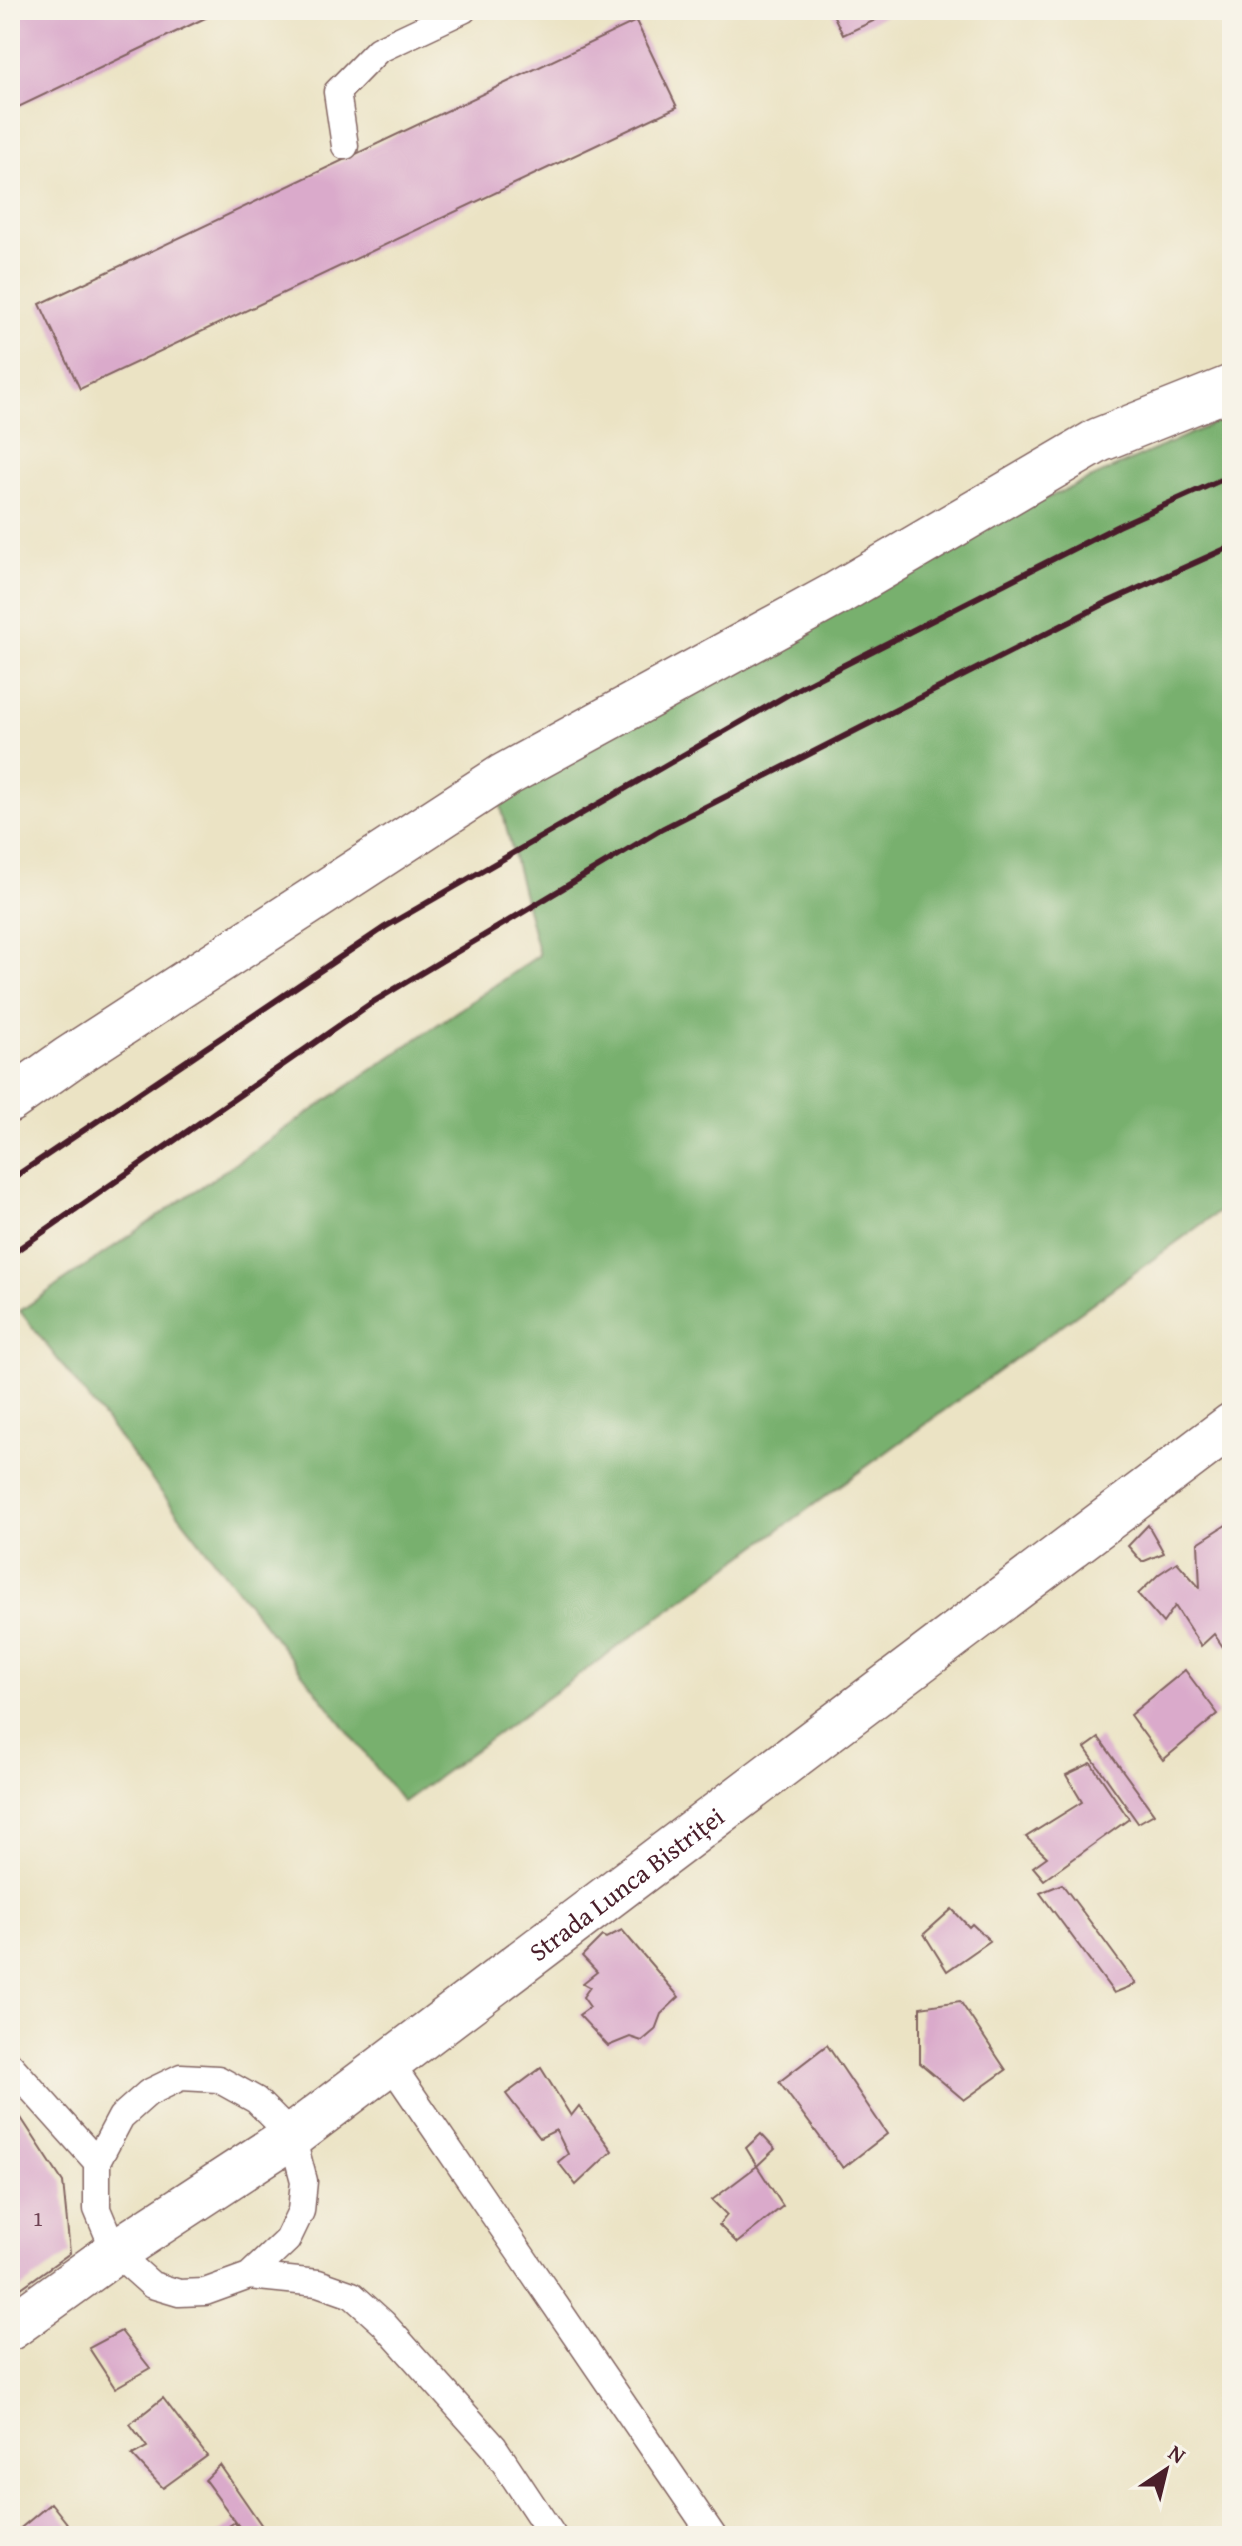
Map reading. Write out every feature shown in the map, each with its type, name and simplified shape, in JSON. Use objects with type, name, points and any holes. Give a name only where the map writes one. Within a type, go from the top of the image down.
[{"type":"street","points":[[10,1100],[68,1059],[505,775],[838,593],[1099,440],[1232,387]]},
{"type":"street","name":"Strada Lunca Bistriței","points":[[10,2328],[115,2252],[292,2136],[1232,1425]]},
{"type":"lane","points":[[345,146],[337,92],[378,50],[463,10]]},
{"type":"lane","points":[[390,2063],[713,2536]]},
{"type":"lane","points":[[10,2065],[97,2162]]},
{"type":"lane","points":[[181,2077],[218,2079],[256,2100],[292,2136],[304,2181],[301,2211],[287,2240],[249,2276],[205,2292],[179,2293],[152,2285],[115,2252],[97,2209],[97,2162],[121,2117],[148,2093],[181,2077]]},
{"type":"lane","points":[[249,2276],[318,2283],[352,2295],[383,2323],[494,2447],[553,2536]]},
{"type":"green space","points":[[1232,415],[1232,1202],[403,1802],[20,1311],[539,955],[497,791],[818,601]]},
{"type":"building","points":[[10,10],[222,10],[10,111]]},
{"type":"building","points":[[831,10],[897,10],[843,35]]},
{"type":"building","points":[[636,21],[677,107],[80,389],[40,304]]},
{"type":"building","points":[[1232,1521],[1232,1642],[1223,1647],[1214,1634],[1201,1646],[1175,1606],[1163,1623],[1138,1594],[1177,1562],[1200,1588],[1198,1543]]},
{"type":"building","points":[[1148,1525],[1164,1553],[1142,1562],[1128,1546]]},
{"type":"building","points":[[1185,1670],[1218,1714],[1163,1760],[1130,1715]]},
{"type":"building","points":[[1099,1738],[1154,1814],[1138,1823],[1085,1748]]},
{"type":"building","points":[[1091,1763],[1129,1819],[1044,1880],[1033,1867],[1047,1857],[1026,1837],[1082,1802],[1066,1775]]},
{"type":"building","points":[[1062,1884],[1136,1984],[1114,1993],[1040,1893]]},
{"type":"building","points":[[952,1909],[969,1927],[972,1924],[990,1941],[947,1971],[924,1934]]},
{"type":"building","points":[[622,1930],[679,1997],[661,2014],[655,2030],[642,2041],[630,2037],[608,2046],[579,2015],[590,2007],[583,1997],[590,1987],[583,1983],[597,1972],[582,1956],[602,1936],[606,1938]]},
{"type":"building","points":[[960,2001],[1006,2070],[964,2100],[920,2063],[920,2007]]},
{"type":"building","points":[[827,2045],[887,2134],[843,2168],[779,2082]]},
{"type":"building","points":[[541,2068],[571,2116],[579,2106],[612,2151],[576,2185],[558,2162],[568,2154],[556,2130],[540,2138],[506,2094]]},
{"type":"building","points":[[10,2101],[63,2182],[70,2253],[10,2296]]},
{"type":"building","points":[[761,2134],[775,2149],[757,2166],[746,2148]]},
{"type":"building","points":[[757,2166],[783,2206],[737,2243],[719,2225],[727,2215],[712,2200]]},
{"type":"building","points":[[121,2331],[150,2368],[115,2388],[89,2348]]},
{"type":"building","points":[[163,2398],[207,2456],[163,2488],[132,2455],[147,2447],[130,2424]]},
{"type":"building","points":[[220,2465],[269,2536],[246,2536],[205,2480]]},
{"type":"building","points":[[51,2503],[77,2536],[11,2536]]},
{"type":"building","points":[[235,2522],[242,2536],[214,2536]]},
{"type":"railway","points":[[10,1180],[385,927],[803,686],[1118,526],[1232,475]]},
{"type":"railway","points":[[10,1255],[373,1002],[662,829],[1108,602],[1232,546]]}]
